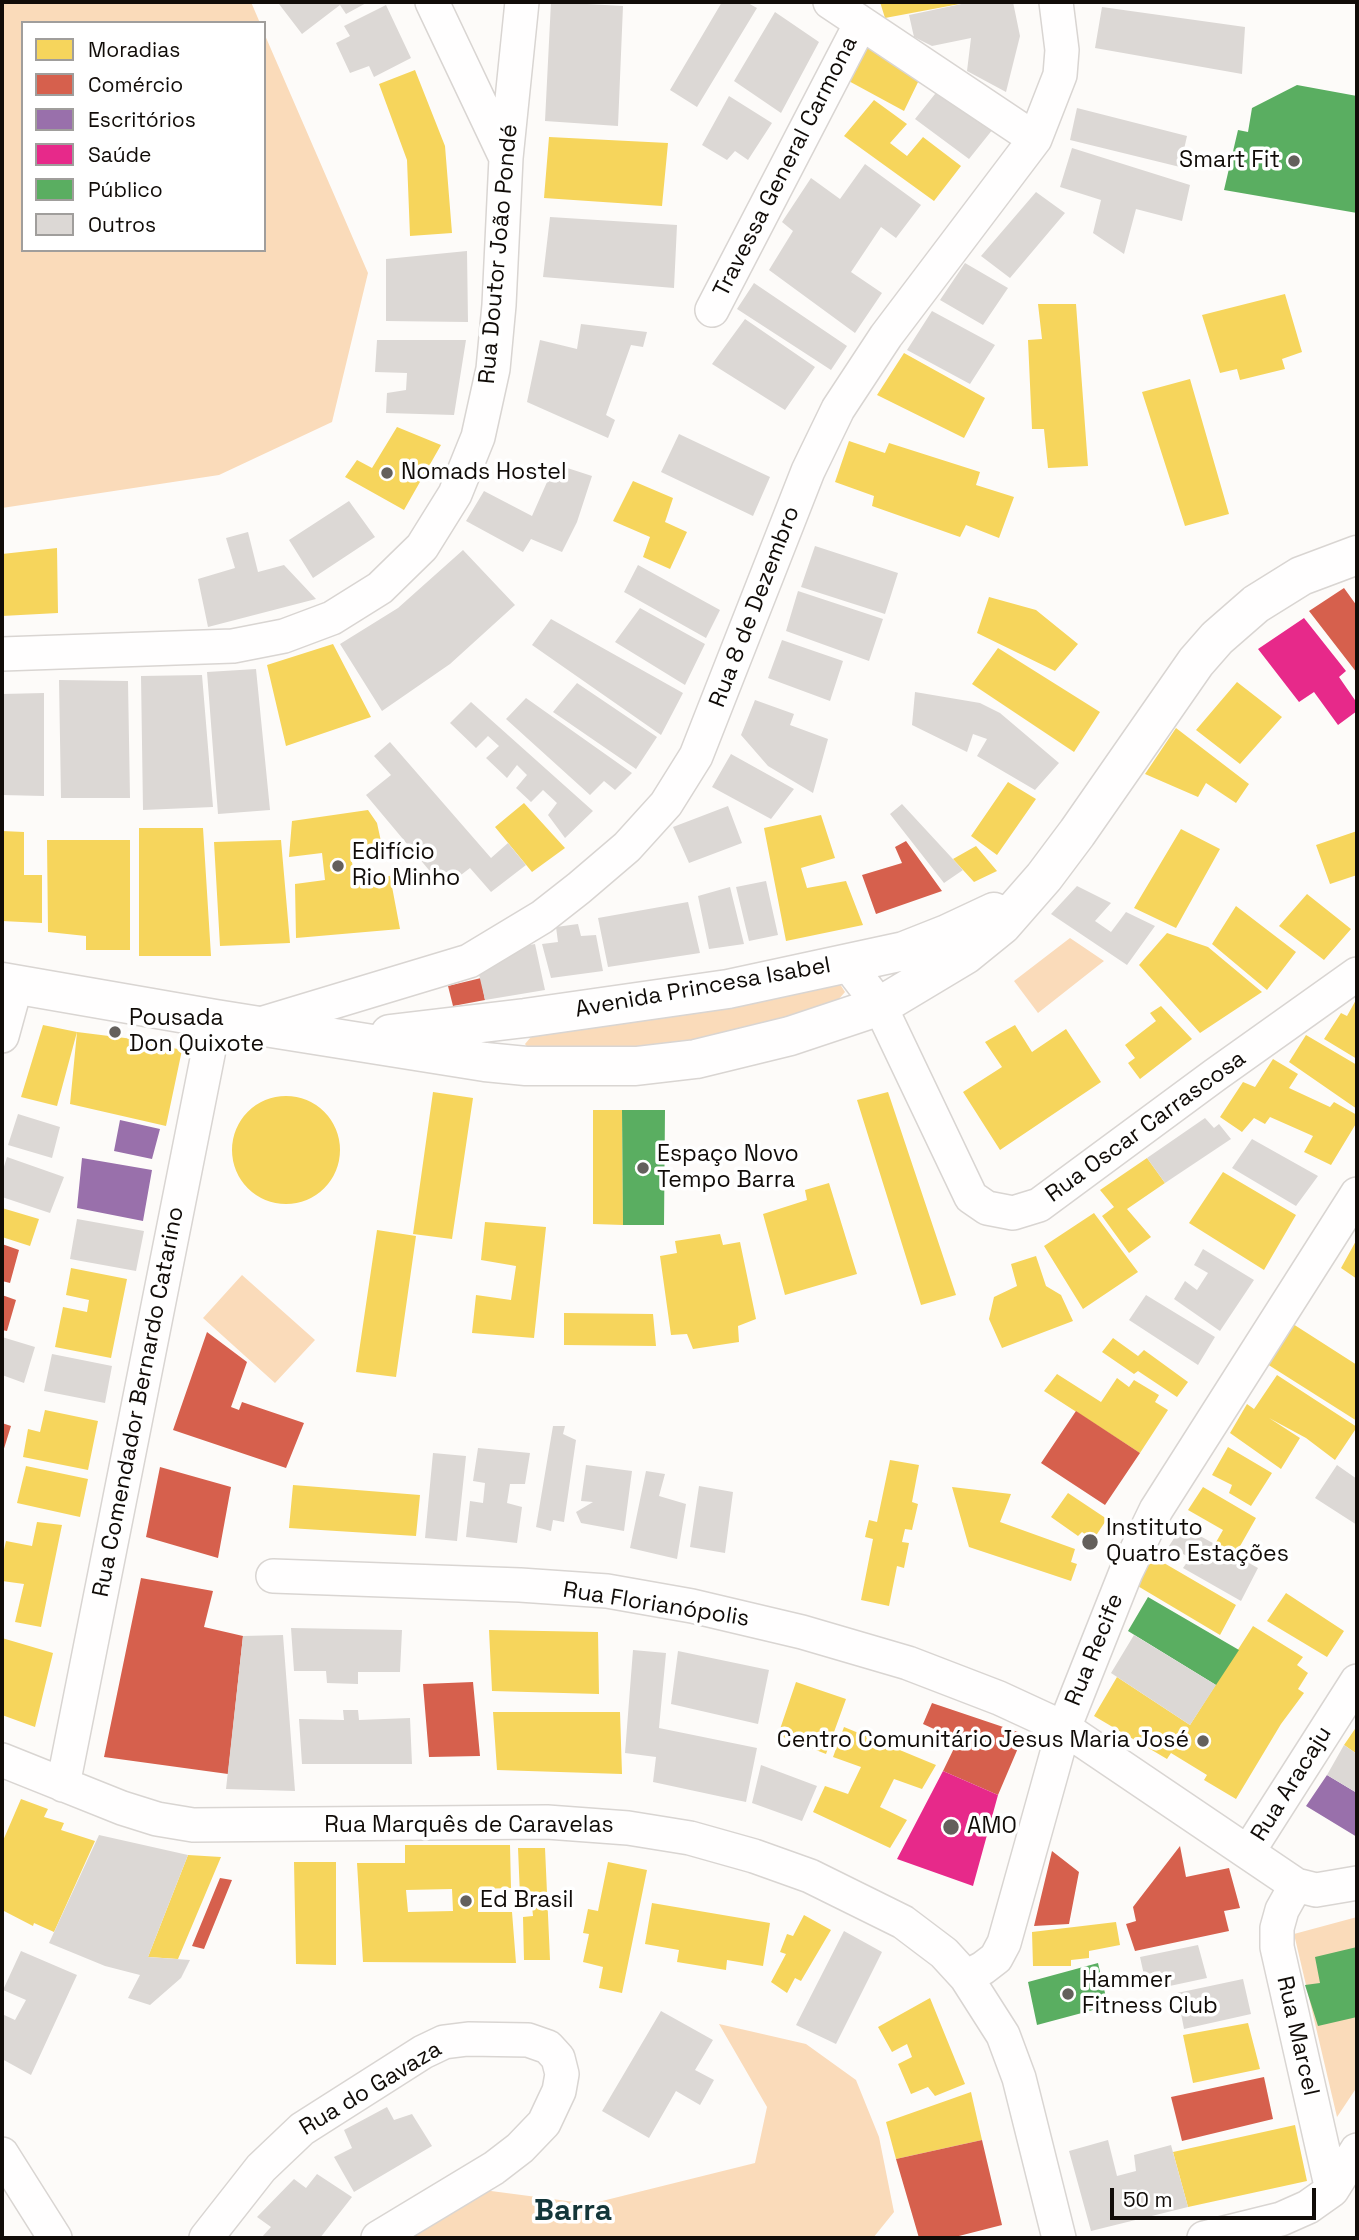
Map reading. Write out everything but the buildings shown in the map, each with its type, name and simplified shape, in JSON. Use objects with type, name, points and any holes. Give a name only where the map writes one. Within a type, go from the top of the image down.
[{"type":"main road","name":"Avenida Princesa Isabel","points":[[9,983],[257,1026],[526,1066],[636,1066],[696,1059],[790,1036],[880,1006],[965,955],[1002,925],[1044,877],[1077,833],[1196,662],[1217,638],[1256,604],[1301,576],[1357,555]]},
{"type":"main road","name":"Avenida Princesa Isabel","points":[[343,1039],[525,1018],[728,989],[904,951],[993,913],[1044,877]]},
{"type":"main road","points":[[525,1018],[514,1032],[513,1044],[516,1055],[526,1066]]},
{"type":"street","points":[[432,2],[506,158]]},
{"type":"street","name":"Rua Doutor João Pondé","points":[[2,654],[221,647],[284,636],[332,618],[380,587],[422,547],[455,494],[478,437],[493,369],[506,158],[522,2]]},
{"type":"street","points":[[830,2],[1035,139]]},
{"type":"street","name":"Rua 8 de Dezembro","points":[[257,1026],[468,961],[542,917],[579,888],[627,847],[666,804],[696,757],[808,471],[838,409],[886,336],[1035,139],[1060,75],[1062,50],[1056,2]]},
{"type":"street","name":"Travessa General Carmona","points":[[712,310],[860,23]]},
{"type":"street","name":"Rua Oscar Carrascosa","points":[[847,963],[880,1006],[971,1197],[987,1208],[1013,1213],[1039,1205],[1357,974]]},
{"type":"street","points":[[2,1036],[9,983]]},
{"type":"street","name":"Rua Comendador Bernardo Catarino","points":[[63,1785],[215,1019]]},
{"type":"street","name":"Rua Recife","points":[[966,1977],[996,1958],[1004,1943],[1064,1728],[1126,1572],[1156,1510],[1357,1194]]},
{"type":"street","name":"Rua Florianópolis","points":[[272,1576],[520,1585],[607,1591],[692,1606],[802,1632],[908,1663],[999,1698],[1064,1728],[1296,1885]]},
{"type":"street","name":"Rua Aracaju","points":[[1248,1852],[1357,1681]]},
{"type":"street","name":"Rua Marquês de Caravelas","points":[[2,1760],[157,1819],[193,1825],[547,1822],[628,1828],[690,1838],[810,1875],[903,1922],[944,1953],[966,1977],[1003,2035],[1018,2078],[1059,2238]]},
{"type":"street","points":[[1296,1885],[1316,1890],[1357,1884]]},
{"type":"street","name":"Rua Marcel","points":[[1296,1885],[1282,1910],[1277,1928],[1277,1947],[1332,2190]]},
{"type":"street","name":"Rua do Gavaza","points":[[206,2238],[261,2168],[302,2129],[423,2052],[444,2042],[468,2039],[528,2040],[548,2047],[558,2058],[562,2074],[559,2091],[544,2123],[520,2148],[494,2168],[378,2238]]},
{"type":"street","points":[[1204,2238],[1281,2219],[1308,2207],[1332,2190],[1357,2150]]},
{"type":"street","points":[[2,2154],[55,2238]]},
{"type":"shaded area","points":[[2,2],[251,2],[259,21],[21,21],[21,252],[266,252],[266,38],[368,273],[332,422],[219,475],[2,508]]},
{"type":"shaded area","points":[[1070,938],[1104,961],[1038,1013],[1014,981]]},
{"type":"shaded area","points":[[838,981],[845,992],[838,1000],[774,1026],[680,1049],[534,1056],[525,1044],[535,1032]]},
{"type":"shaded area","points":[[242,1275],[315,1340],[275,1383],[203,1318]]},
{"type":"shaded area","points":[[1357,1917],[1357,2087],[1337,2117],[1294,1934]]},
{"type":"shaded area","points":[[719,2024],[806,2044],[856,2080],[879,2137],[894,2212],[873,2238],[375,2238],[453,2186],[590,2204],[755,2163],[767,2107]]},
{"type":"place","name":"Smart Fit","points":[[1294,161]]},
{"type":"place","name":"Nomads Hostel","points":[[387,473]]},
{"type":"place","name":"Edifício Rio Minho","points":[[338,866]]},
{"type":"place","name":"Pousada Don Quixote","points":[[115,1032]]},
{"type":"place","name":"Espaço Novo Tempo Barra","points":[[643,1168]]},
{"type":"place","name":"Instituto Quatro Estações","points":[[1090,1542]]},
{"type":"place","name":"Centro Comunitário Jesus Maria José","points":[[1203,1741]]},
{"type":"place","name":"AMO","points":[[951,1827]]},
{"type":"place","name":"Ed Brasil","points":[[466,1901]]},
{"type":"place","name":"Hammer Fitness Club","points":[[1068,1994]]},
{"type":"district","name":"Barra","points":[[573,2212]]}]
